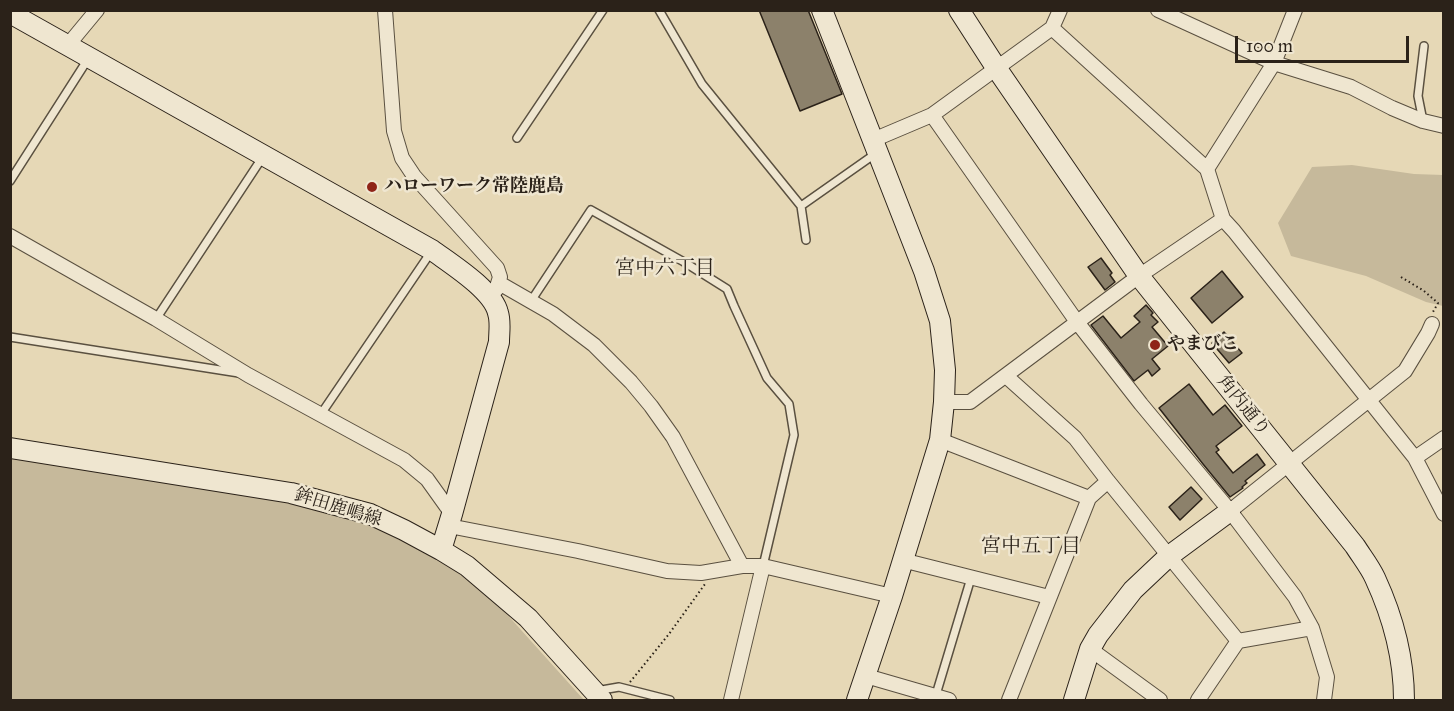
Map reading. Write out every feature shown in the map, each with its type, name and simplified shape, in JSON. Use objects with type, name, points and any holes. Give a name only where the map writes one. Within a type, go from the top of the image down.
[{"type":"street","points":[[68,45],[97,10]]},
{"type":"street","points":[[385,10],[394,131],[402,158],[414,176],[497,268],[500,276],[496,292],[500,327],[499,342],[441,550]]},
{"type":"street","points":[[822,10],[924,271],[940,321],[945,370],[940,440],[857,700]]},
{"type":"street","name":"角内通り","points":[[959,10],[1139,276],[1355,546],[1374,577],[1396,632],[1404,680],[1404,700]]},
{"type":"street","points":[[875,146],[932,115],[997,69],[1052,28],[1060,10]]},
{"type":"street","points":[[1158,10],[1274,63],[1352,87],[1392,108],[1423,121],[1443,126]]},
{"type":"street","points":[[1207,169],[1274,63],[1295,10]]},
{"type":"street","points":[[10,13],[432,250],[480,286],[531,301],[553,314],[594,345],[651,406],[674,437],[742,566]]},
{"type":"street","points":[[1052,28],[1207,169],[1223,219],[1415,458],[1443,514]]},
{"type":"street","points":[[932,115],[1077,322],[1141,404],[1230,511],[1295,597],[1312,628],[1327,677],[1324,700]]},
{"type":"street","points":[[944,402],[969,402],[1139,276],[1223,219]]},
{"type":"street","points":[[10,236],[156,319],[248,375],[404,460],[427,479],[451,520],[667,570],[701,573],[742,566],[763,566],[892,596]]},
{"type":"street","points":[[1074,700],[1090,649],[1133,590],[1169,556],[1230,511],[1405,371],[1432,324]]},
{"type":"street","points":[[1006,376],[1075,438],[1238,641]]},
{"type":"street","points":[[1415,458],[1443,438]]},
{"type":"street","points":[[940,440],[1089,498]]},
{"type":"street","name":"鉾田鹿嶋線","points":[[10,448],[291,493],[370,514],[404,530],[467,566],[528,618],[598,696]]},
{"type":"street","points":[[1009,700],[1089,498],[1108,481]]},
{"type":"street","points":[[902,560],[1049,597]]},
{"type":"street","points":[[731,700],[763,566]]},
{"type":"street","points":[[1198,700],[1238,641],[1312,628]]},
{"type":"street","points":[[1090,649],[1160,700]]},
{"type":"street","points":[[866,676],[940,699]]},
{"type":"lane","points":[[518,138],[603,10]]},
{"type":"lane","points":[[658,10],[702,84],[801,206],[806,240]]},
{"type":"lane","points":[[1423,121],[1418,96],[1424,46]]},
{"type":"lane","points":[[10,181],[89,58]]},
{"type":"lane","points":[[801,206],[875,146]]},
{"type":"lane","points":[[156,319],[264,155]]},
{"type":"lane","points":[[531,301],[591,210],[727,289],[767,378],[789,404],[794,435],[763,566]]},
{"type":"lane","points":[[321,414],[432,250]]},
{"type":"lane","points":[[10,337],[248,375]]},
{"type":"lane","points":[[940,699],[971,578]]},
{"type":"lane","points":[[598,696],[619,687],[670,700]]},
{"type":"path","points":[[1401,277],[1438,303],[1432,315],[1432,324]]},
{"type":"path","points":[[624,689],[716,571]]},
{"type":"shaded area","points":[[1352,165],[1414,174],[1443,175],[1443,306],[1426,302],[1366,276],[1291,256],[1278,223],[1312,167]]},
{"type":"shaded area","points":[[11,458],[286,498],[369,521],[452,567],[486,591],[584,700],[11,700]]},
{"type":"building","points":[[759,10],[808,10],[842,94],[800,111]]},
{"type":"building","points":[[1101,258],[1112,273],[1110,275],[1115,282],[1105,290],[1088,267]]},
{"type":"building","points":[[1222,271],[1243,297],[1212,323],[1191,298]]},
{"type":"building","points":[[1146,305],[1158,322],[1152,327],[1168,346],[1152,359],[1160,369],[1152,376],[1148,370],[1134,381],[1091,325],[1103,316],[1121,338],[1140,322],[1134,316]]},
{"type":"building","points":[[1224,332],[1242,353],[1229,363],[1212,343]]},
{"type":"building","points":[[1189,384],[1213,415],[1225,405],[1242,426],[1216,446],[1219,450],[1216,452],[1233,473],[1257,454],[1265,465],[1245,481],[1247,483],[1243,488],[1230,497],[1159,408]]},
{"type":"building","points":[[1191,487],[1202,499],[1180,520],[1169,507]]},
{"type":"place","name":"ハローワーク常陸鹿島","points":[[372,187]]},
{"type":"place","name":"やまびこ","points":[[1155,345]]},
{"type":"district","name":"宮中六丁目","points":[[665,269]]},
{"type":"district","name":"宮中五丁目","points":[[1031,547]]}]
